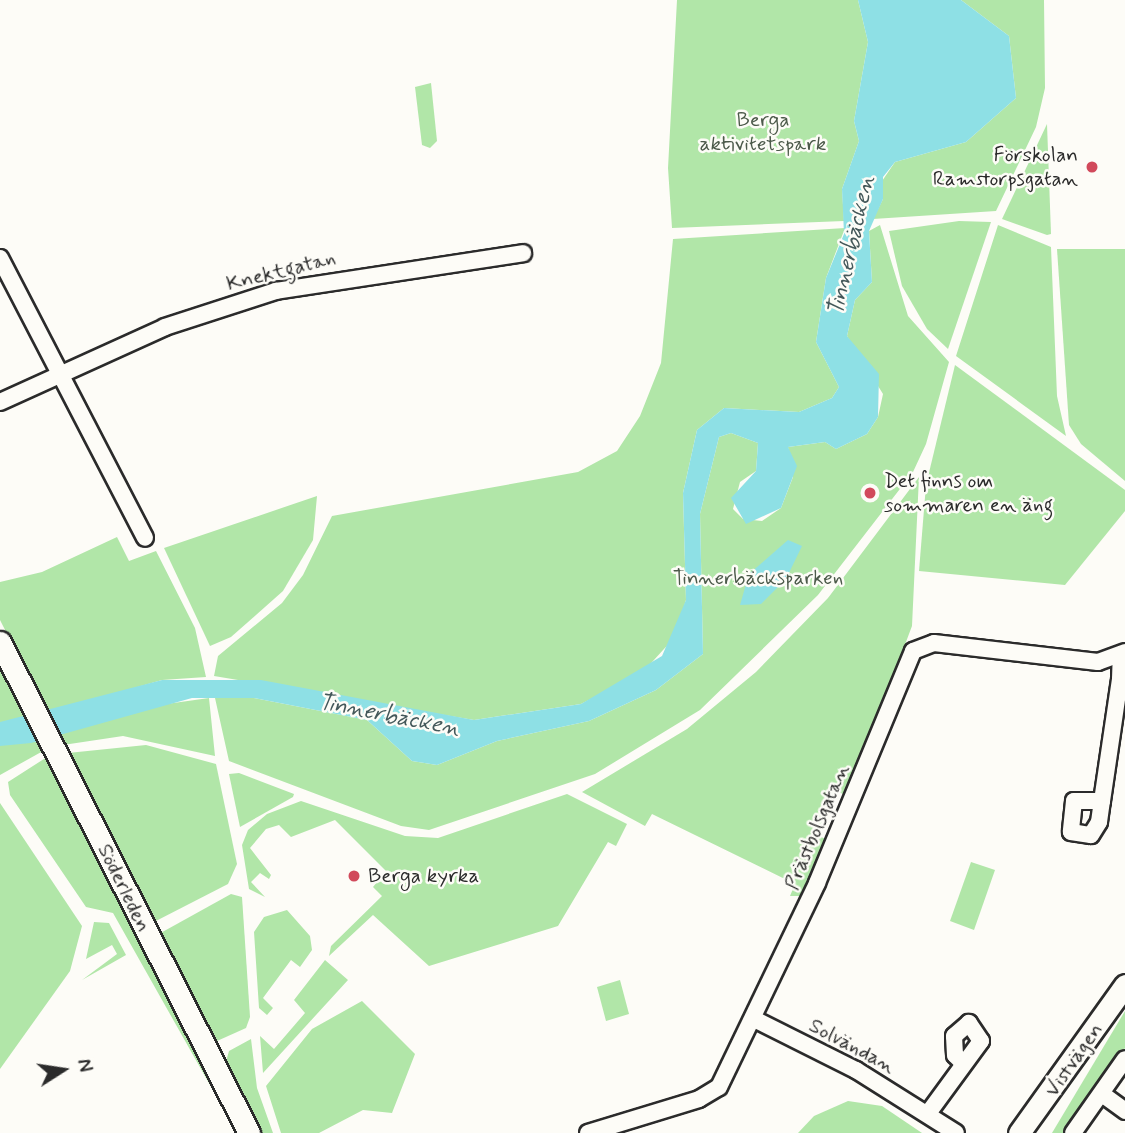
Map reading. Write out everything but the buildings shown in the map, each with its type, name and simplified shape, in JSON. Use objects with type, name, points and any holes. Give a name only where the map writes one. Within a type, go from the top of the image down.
[{"type":"main road","name":"Söderleden","points":[[0,642],[249,1133]]},
{"type":"main road","name":"Vistvägen","points":[[1019,1133],[1125,985]]},
{"type":"street","name":"Knektgatan","points":[[0,402],[59,371],[276,291],[523,253]]},
{"type":"street","points":[[0,258],[145,538]]},
{"type":"street","name":"Prästbolsgatan","points":[[588,1133],[699,1099],[719,1087],[754,1019],[913,651],[934,643],[1098,662],[1123,654]]},
{"type":"street","points":[[1102,801],[1123,654]]},
{"type":"street","name":"Solvändan","points":[[754,1019],[929,1112],[956,1133]]},
{"type":"street","name":"Vistvägen","points":[[1073,1133],[1125,1059]]},
{"type":"street","points":[[929,1112],[963,1063]]},
{"type":"street","points":[[1102,1094],[1125,1111]]},
{"type":"green space","name":"Berga aktivitetspark","points":[[677,0],[858,0],[868,42],[854,121],[859,141],[842,189],[844,221],[672,228],[668,168]]},
{"type":"green space","points":[[961,0],[1044,0],[1045,88],[1036,127],[996,211],[873,219],[883,199],[880,184],[895,162],[966,142],[1016,98],[1009,36]]},
{"type":"green space","points":[[431,83],[437,141],[430,148],[422,145],[415,87]]},
{"type":"green space","points":[[1047,124],[1051,234],[1047,235],[1002,219]]},
{"type":"green space","points":[[959,221],[991,222],[948,349],[927,329],[902,286],[889,231]]},
{"type":"green space","name":"Tinnerbäcksparken","points":[[880,225],[908,316],[949,362],[926,444],[913,472],[818,595],[700,710],[595,774],[429,830],[401,826],[229,761],[215,698],[254,698],[367,720],[412,761],[437,765],[497,741],[589,721],[656,690],[703,654],[700,514],[719,437],[731,433],[758,443],[756,471],[740,482],[733,509],[743,519],[762,521],[781,508],[793,477],[788,447],[825,442],[836,449],[867,434],[878,417],[883,394],[847,336],[855,300],[872,282],[869,231]]},
{"type":"green space","points":[[998,225],[1051,247],[1057,396],[1066,436],[956,356]]},
{"type":"green space","points":[[845,228],[826,278],[816,342],[839,387],[832,398],[799,412],[724,408],[697,430],[683,493],[686,600],[674,638],[643,672],[581,704],[474,720],[214,676],[218,656],[282,603],[303,575],[332,516],[578,472],[617,451],[640,416],[661,363],[673,239]]},
{"type":"green space","points":[[1057,249],[1125,249],[1125,481],[1081,444],[1069,425]]},
{"type":"green space","points":[[955,365],[1125,490],[1125,511],[1065,585],[919,571],[926,485]]},
{"type":"green space","points":[[919,477],[912,626],[848,796],[836,791],[816,834],[827,840],[803,896],[790,896],[795,884],[652,814],[645,826],[582,792],[687,729],[756,672],[828,598]]},
{"type":"green space","points":[[317,496],[313,540],[283,591],[231,637],[210,646],[164,548]]},
{"type":"green space","points":[[117,537],[129,561],[156,551],[195,628],[206,677],[162,680],[47,713],[0,620],[0,582],[42,572]]},
{"type":"green space","points":[[0,662],[43,751],[0,775]]},
{"type":"green space","points":[[209,698],[215,756],[123,736],[63,745],[57,734],[138,708]]},
{"type":"green space","points":[[146,745],[216,764],[237,864],[228,884],[152,923],[68,753]]},
{"type":"green space","points":[[47,757],[237,1133],[113,913],[86,907],[10,795],[8,782]]},
{"type":"green space","points":[[239,773],[294,794],[293,797],[240,827],[229,774]]},
{"type":"green space","points":[[567,794],[627,824],[616,846],[608,842],[558,926],[429,966],[373,915],[329,956],[331,946],[382,896],[373,887],[386,871],[335,820],[291,837],[279,825],[266,829],[250,848],[271,875],[269,879],[260,873],[251,882],[265,897],[249,889],[242,845],[248,830],[267,814],[301,801],[405,836],[438,838]]},
{"type":"green space","points":[[0,803],[82,926],[70,971],[0,1069]]},
{"type":"green space","points":[[971,862],[995,870],[974,930],[950,921]]},
{"type":"green space","points":[[231,894],[242,897],[250,1017],[246,1028],[217,1041],[157,935]]},
{"type":"green space","points":[[287,910],[310,936],[312,950],[300,967],[291,960],[263,998],[273,1008],[267,1015],[259,1008],[254,932],[264,917]]},
{"type":"green space","points":[[94,922],[109,923],[126,955],[82,980],[117,954],[112,945],[86,959]]},
{"type":"green space","points":[[325,960],[348,980],[263,1073],[260,1036],[274,1049],[305,1013],[294,1000]]},
{"type":"green space","points":[[620,980],[629,1014],[606,1021],[597,987]]},
{"type":"green space","points":[[362,1001],[415,1054],[392,1113],[363,1110],[319,1133],[281,1133],[266,1086],[312,1029]]},
{"type":"green space","points":[[1125,1011],[1125,1048],[1065,1133],[1052,1133]]},
{"type":"green space","points":[[251,1039],[257,1088],[273,1133],[261,1133],[225,1065],[229,1051]]},
{"type":"green space","points":[[848,1101],[882,1106],[922,1133],[798,1133],[814,1116]]},
{"type":"water","name":"Tinnerbäcken","points":[[858,0],[961,0],[1009,36],[1016,98],[966,142],[895,162],[883,177],[883,199],[869,231],[872,282],[855,300],[847,336],[879,374],[878,417],[867,434],[836,449],[825,442],[788,447],[797,466],[781,508],[746,524],[731,498],[756,471],[758,443],[731,433],[719,437],[700,514],[703,654],[656,690],[589,721],[497,741],[437,765],[412,761],[367,720],[254,698],[192,698],[31,743],[0,746],[0,722],[162,680],[261,680],[474,720],[581,704],[662,656],[686,600],[683,493],[697,430],[724,408],[799,412],[832,398],[839,387],[816,342],[826,278],[844,234],[842,189],[859,141],[854,121],[868,42]]},
{"type":"water","points":[[788,540],[802,546],[786,579],[761,604],[740,605],[749,574]]},
{"type":"place","name":"Förskolan Ramstorpsgatan","points":[[1092,167]]},
{"type":"place","name":"Det finns om sommaren en äng","points":[[870,493]]},
{"type":"place","name":"Berga kyrka","points":[[354,876]]}]
